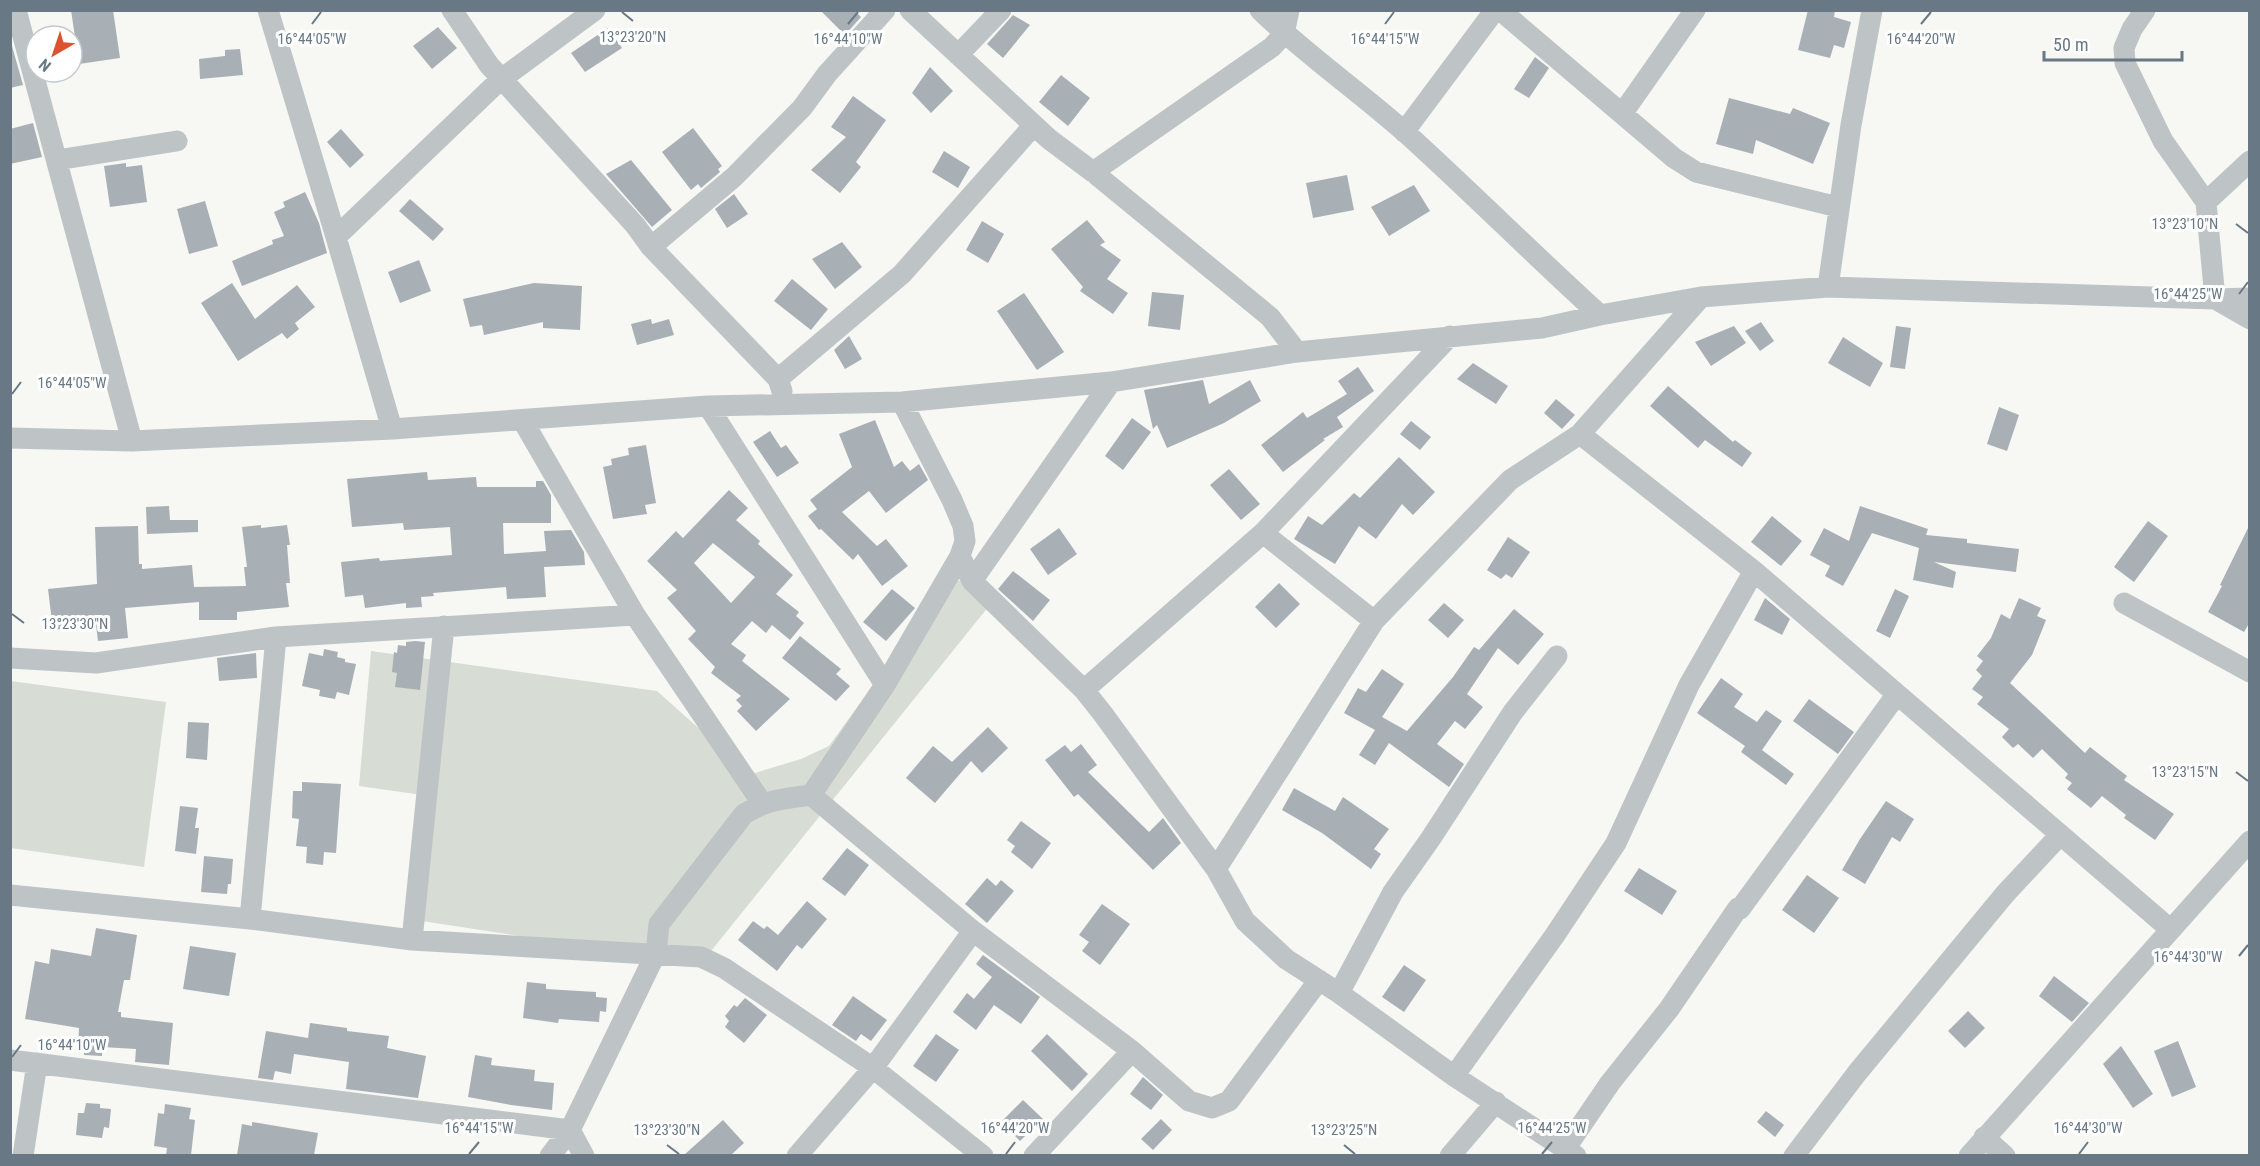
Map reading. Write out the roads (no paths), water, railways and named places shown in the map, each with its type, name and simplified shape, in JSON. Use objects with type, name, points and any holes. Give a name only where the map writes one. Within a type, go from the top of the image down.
[{"type":"street","points":[[16,10],[132,441]]},
{"type":"street","points":[[268,10],[392,429]]},
{"type":"street","points":[[452,10],[501,79],[635,225],[651,247],[778,379],[786,403]]},
{"type":"street","points":[[336,237],[501,79],[595,10]]},
{"type":"street","points":[[651,247],[734,177],[802,108],[827,74],[885,10]]},
{"type":"street","points":[[910,10],[1034,125],[1270,317],[1297,352]]},
{"type":"street","points":[[958,55],[1001,10]]},
{"type":"street","points":[[1260,10],[1284,34],[1404,132],[1534,256],[1600,315]]},
{"type":"street","points":[[1093,172],[1272,47],[1284,34],[1289,10]]},
{"type":"street","points":[[1404,132],[1495,10]]},
{"type":"street","points":[[1500,10],[1674,158],[1696,172],[1838,207]]},
{"type":"street","points":[[1622,114],[1695,10]]},
{"type":"street","points":[[1828,287],[1838,207],[1872,10]]},
{"type":"street","points":[[2145,10],[2132,29],[2124,48],[2125,63],[2163,141],[2206,202],[2215,300]]},
{"type":"street","points":[[778,379],[902,274],[1034,125]]},
{"type":"street","points":[[57,160],[177,141]]},
{"type":"street","points":[[2206,202],[2250,161]]},
{"type":"street","points":[[10,438],[132,441],[392,429],[708,406],[902,402],[1111,382],[1297,352],[1542,328],[1701,297],[1828,287],[2215,300],[2250,298]]},
{"type":"street","points":[[1216,869],[1374,621],[1510,480],[1580,434],[1701,297]]},
{"type":"street","points":[[2215,300],[2250,319]]},
{"type":"street","points":[[1084,690],[1263,533],[1450,336]]},
{"type":"street","points":[[972,580],[1111,382]]},
{"type":"street","points":[[550,1155],[570,1130],[656,953],[659,924],[744,814],[762,803],[811,795],[885,685],[960,556],[965,542],[963,526],[902,402]]},
{"type":"street","points":[[708,406],[885,685]]},
{"type":"street","points":[[523,421],[635,615],[762,803]]},
{"type":"street","points":[[1580,434],[1754,571],[2169,929]]},
{"type":"street","points":[[1263,533],[1374,621]]},
{"type":"street","points":[[960,556],[972,580],[1084,690],[1216,869],[1245,921],[1286,959],[1339,993],[1454,1076],[1570,1152],[1610,1083],[1669,1009],[1738,908],[1740,909],[1897,694]]},
{"type":"street","points":[[1454,1076],[1555,935],[1616,843],[1689,685],[1754,571]]},
{"type":"street","points":[[2124,603],[2250,672]]},
{"type":"street","points":[[10,658],[96,663],[276,637],[635,615]]},
{"type":"street","points":[[412,940],[444,626]]},
{"type":"street","points":[[250,919],[276,637]]},
{"type":"street","points":[[1339,993],[1394,892],[1513,712],[1557,656]]},
{"type":"street","points":[[811,795],[973,931],[1132,1051],[1189,1101],[1212,1108],[1229,1101],[1319,980]]},
{"type":"street","points":[[1794,1155],[1857,1073],[2005,894],[2060,835]]},
{"type":"street","points":[[1969,1155],[2250,841]]},
{"type":"street","points":[[10,895],[250,919],[412,940],[701,957],[724,968],[873,1068],[983,1155]]},
{"type":"street","points":[[797,1155],[873,1068],[973,931]]},
{"type":"street","points":[[1034,1155],[1132,1051]]},
{"type":"street","points":[[10,1060],[570,1130]]},
{"type":"street","points":[[23,1155],[37,1064]]},
{"type":"street","points":[[1450,1155],[1496,1102]]},
{"type":"street","points":[[570,1130],[584,1155]]},
{"type":"street","points":[[1984,1137],[2005,1155]]}]
